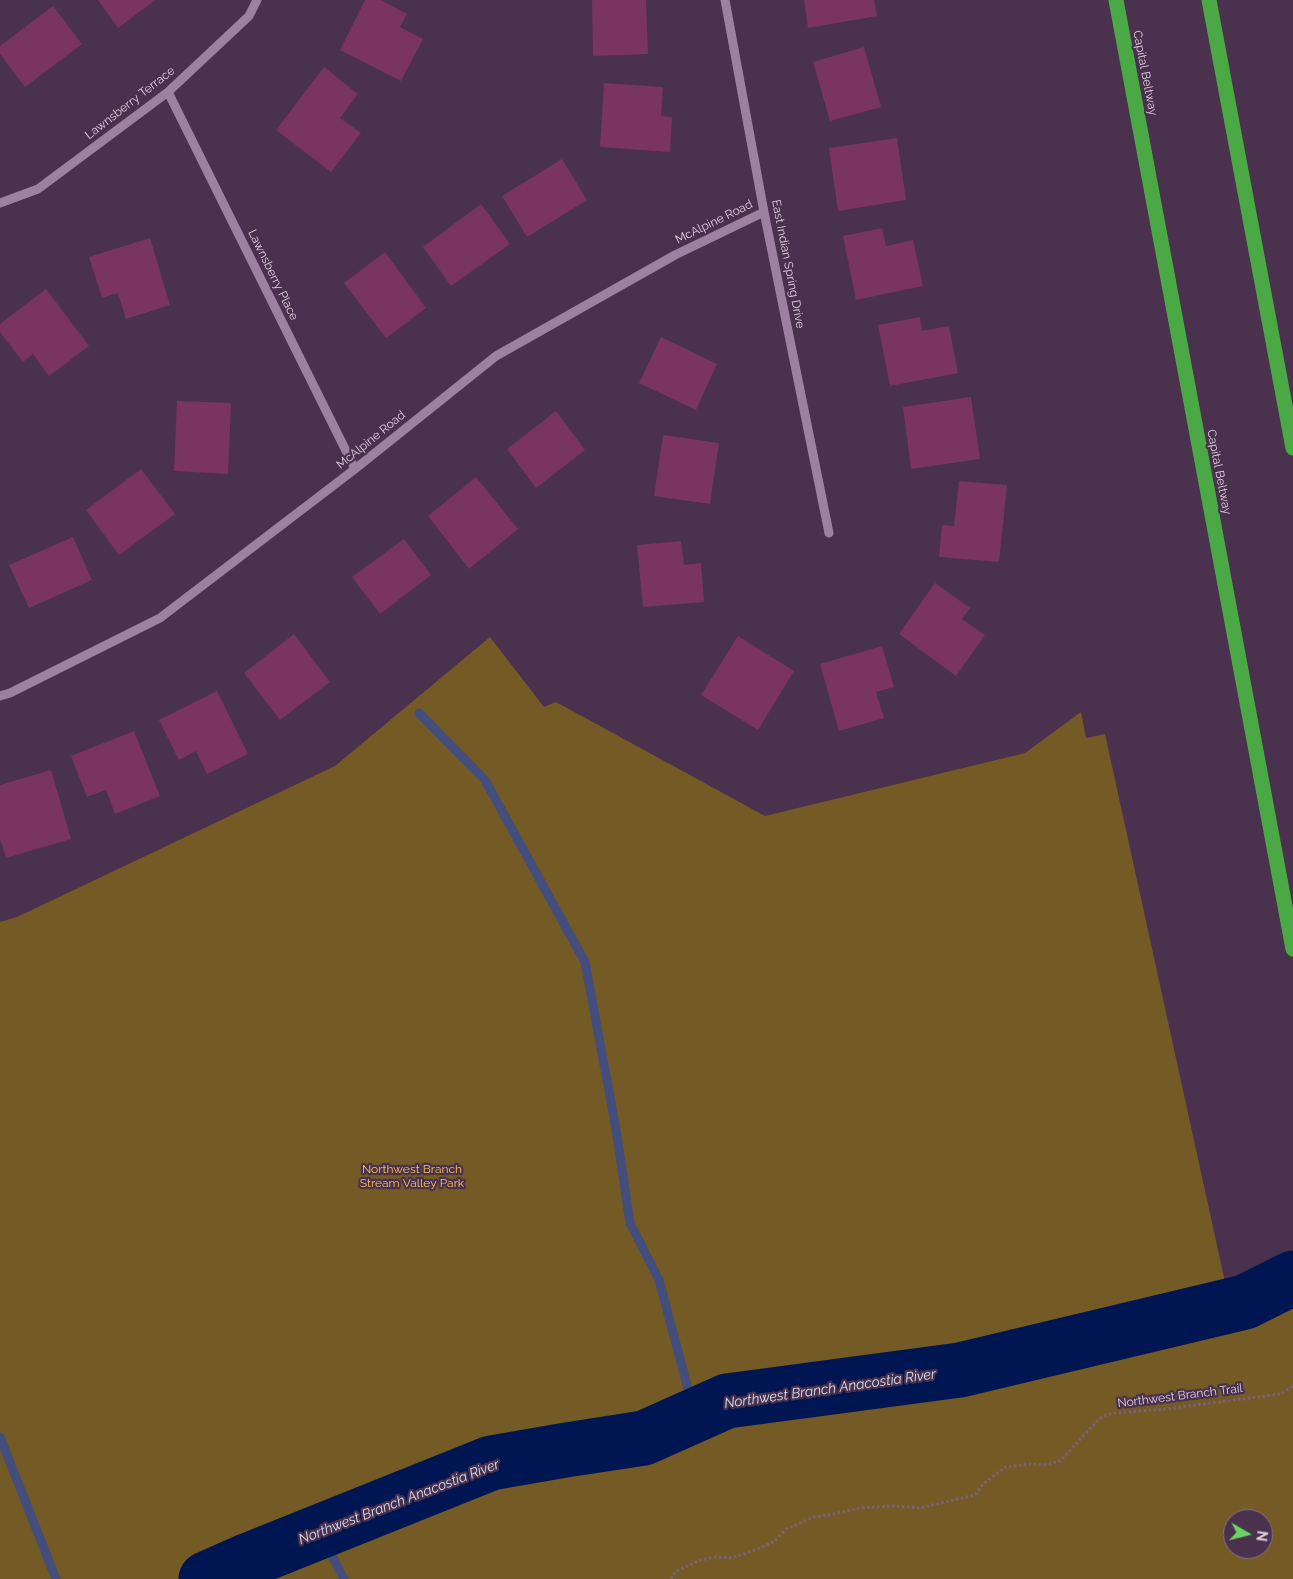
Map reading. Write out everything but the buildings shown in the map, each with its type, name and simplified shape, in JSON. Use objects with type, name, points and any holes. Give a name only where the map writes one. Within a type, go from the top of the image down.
[{"type":"highway","name":"Capital Beltway","points":[[1116,0],[1293,949]]},
{"type":"highway","points":[[1209,0],[1293,448]]},
{"type":"street","name":"Lawnsberry Terrace","points":[[0,203],[38,189],[168,92],[249,16],[257,0]]},
{"type":"street","name":"East Indian Spring Drive","points":[[724,0],[764,212],[830,533]]},
{"type":"street","name":"Lawnsberry Place","points":[[168,92],[355,469]]},
{"type":"street","name":"McAlpine Road","points":[[0,696],[10,693],[160,618],[355,469],[496,356],[675,255],[764,212]]},
{"type":"path","name":"Northwest Branch Trail","points":[[671,1579],[675,1572],[700,1560],[716,1557],[729,1558],[770,1544],[786,1529],[814,1517],[860,1508],[893,1506],[920,1508],[975,1495],[983,1484],[1005,1467],[1031,1464],[1045,1465],[1060,1460],[1098,1419],[1114,1413],[1166,1409],[1281,1394],[1293,1386]]},
{"type":"green space","name":"Northwest Branch Stream Valley Park","points":[[490,637],[544,707],[556,702],[765,816],[1025,753],[1081,712],[1086,738],[1105,734],[1227,1291],[1293,1269],[1293,1579],[0,1579],[0,922],[17,917],[335,766]]},
{"type":"waterway","points":[[419,713],[485,780],[585,962],[616,1129],[630,1223],[659,1280],[695,1415]]},
{"type":"waterway","name":"Northwest Branch Anacostia River","points":[[206,1579],[491,1463],[644,1438],[727,1401],[960,1370],[1245,1302],[1293,1278]]},
{"type":"waterway","points":[[0,1437],[56,1579]]},
{"type":"waterway","points":[[320,1532],[344,1579]]}]
